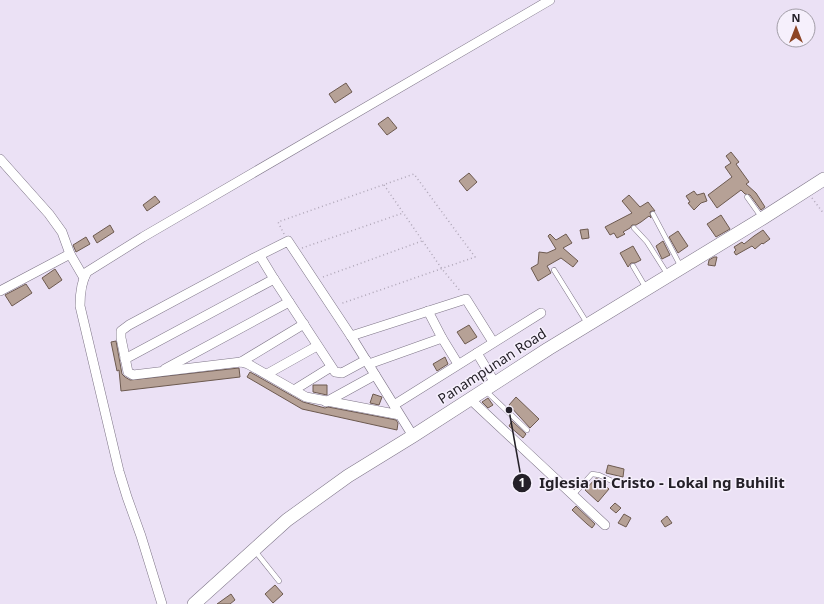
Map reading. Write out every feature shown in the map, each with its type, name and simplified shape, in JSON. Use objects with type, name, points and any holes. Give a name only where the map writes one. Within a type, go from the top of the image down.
[{"type":"street","points":[[162,604],[119,471],[80,306],[84,278],[87,272],[143,237],[550,0]]},
{"type":"street","points":[[0,159],[49,214],[62,232],[70,254],[84,278]]},
{"type":"street","name":"Panampunan Road","points":[[194,604],[287,520],[348,476],[824,179]]},
{"type":"street","points":[[400,415],[306,397],[267,374],[241,362],[133,374],[128,372],[122,331],[124,328],[288,241],[368,362],[414,436]]},
{"type":"street","points":[[0,292],[70,254]]},
{"type":"street","points":[[260,256],[335,372],[342,373],[368,362],[442,338]]},
{"type":"street","points":[[125,359],[274,279]]},
{"type":"street","points":[[351,336],[466,299],[493,342]]},
{"type":"street","points":[[160,372],[289,302]]},
{"type":"street","points":[[428,311],[458,364]]},
{"type":"street","points":[[394,405],[541,313]]},
{"type":"street","points":[[241,362],[304,324]]},
{"type":"street","points":[[267,374],[317,346]]},
{"type":"street","points":[[477,353],[490,386]]},
{"type":"street","points":[[294,390],[332,367]]},
{"type":"street","points":[[326,402],[375,375]]},
{"type":"street","points":[[470,399],[605,524]]},
{"type":"lane","points":[[747,197],[763,218]]},
{"type":"lane","points":[[653,214],[682,268]]},
{"type":"lane","points":[[634,228],[648,242],[668,276]]},
{"type":"lane","points":[[633,266],[647,289]]},
{"type":"lane","points":[[554,270],[588,325]]},
{"type":"lane","points":[[490,386],[527,430]]},
{"type":"lane","points":[[573,495],[592,474],[612,480]]},
{"type":"lane","points":[[254,550],[279,581]]},
{"type":"path","points":[[288,241],[278,222],[414,174],[475,257],[332,307]]},
{"type":"path","points":[[384,185],[442,269],[466,299]]},
{"type":"path","points":[[806,191],[824,214]]},
{"type":"path","points":[[295,251],[403,213]]},
{"type":"path","points":[[314,280],[422,241]]},
{"type":"building","points":[[346,83],[352,92],[335,103],[329,94]]},
{"type":"building","points":[[388,117],[397,128],[387,135],[378,124]]},
{"type":"building","points":[[731,152],[739,162],[736,164],[749,182],[746,184],[756,193],[765,207],[761,210],[750,195],[745,194],[741,190],[717,208],[708,195],[732,177],[725,167],[731,163],[726,156]]},
{"type":"building","points":[[469,173],[477,182],[467,191],[459,181]]},
{"type":"building","points":[[694,191],[697,195],[704,193],[707,201],[701,203],[694,210],[688,203],[690,202],[686,196]]},
{"type":"building","points":[[629,195],[640,207],[648,202],[655,211],[650,212],[651,218],[649,216],[636,225],[632,225],[623,232],[625,234],[617,238],[614,233],[610,235],[605,227],[632,213],[622,201]]},
{"type":"building","points":[[155,196],[160,202],[147,211],[143,205]]},
{"type":"building","points":[[721,215],[730,229],[716,237],[707,224]]},
{"type":"building","points":[[110,225],[114,232],[97,243],[93,236]]},
{"type":"building","points":[[588,229],[589,238],[582,239],[580,230]]},
{"type":"building","points":[[763,230],[770,239],[755,249],[752,246],[736,255],[734,252],[736,250],[734,247],[742,242],[744,244]]},
{"type":"building","points":[[678,231],[688,246],[678,253],[669,237]]},
{"type":"building","points":[[550,234],[556,240],[566,234],[572,243],[563,248],[578,261],[573,267],[561,258],[547,266],[551,273],[538,281],[531,268],[538,264],[539,252],[547,253],[556,249],[548,236]]},
{"type":"building","points":[[86,237],[90,244],[76,252],[73,245]]},
{"type":"building","points":[[663,241],[670,255],[662,259],[656,246]]},
{"type":"building","points":[[633,246],[641,260],[631,263],[628,267],[620,253]]},
{"type":"building","points":[[717,257],[715,266],[708,265],[709,260]]},
{"type":"building","points":[[55,269],[62,280],[49,289],[42,278]]},
{"type":"building","points":[[26,284],[32,293],[12,306],[5,295]]},
{"type":"building","points":[[469,325],[477,337],[465,344],[457,332]]},
{"type":"building","points":[[116,341],[122,374],[130,380],[239,368],[240,377],[121,391],[119,370],[117,371],[111,342]]},
{"type":"building","points":[[445,357],[448,364],[437,371],[433,364]]},
{"type":"building","points":[[250,372],[303,402],[325,408],[328,407],[396,420],[398,423],[397,430],[302,409],[247,377]]},
{"type":"building","points":[[313,385],[327,385],[327,395],[313,392]]},
{"type":"building","points":[[373,394],[382,397],[379,405],[370,403]]},
{"type":"building","points":[[516,397],[539,419],[530,428],[509,405]]},
{"type":"building","points":[[488,398],[493,405],[488,408],[482,402]]},
{"type":"building","points":[[512,421],[526,434],[523,438],[509,426]]},
{"type":"building","points":[[608,465],[624,469],[623,477],[606,473]]},
{"type":"building","points":[[596,478],[607,484],[606,486],[609,489],[598,502],[585,490]]},
{"type":"building","points":[[615,503],[621,508],[616,513],[610,508]]},
{"type":"building","points":[[576,506],[595,524],[592,528],[572,510]]},
{"type":"building","points":[[624,514],[631,518],[626,527],[618,523]]},
{"type":"building","points":[[667,516],[672,523],[665,527],[661,521]]},
{"type":"building","points":[[275,585],[283,594],[273,603],[265,594]]},
{"type":"building","points":[[231,594],[235,600],[230,604],[217,604]]},
{"type":"place","name":"Iglesia ni Cristo - Lokal ng Buhilit","points":[[509,410]]}]
